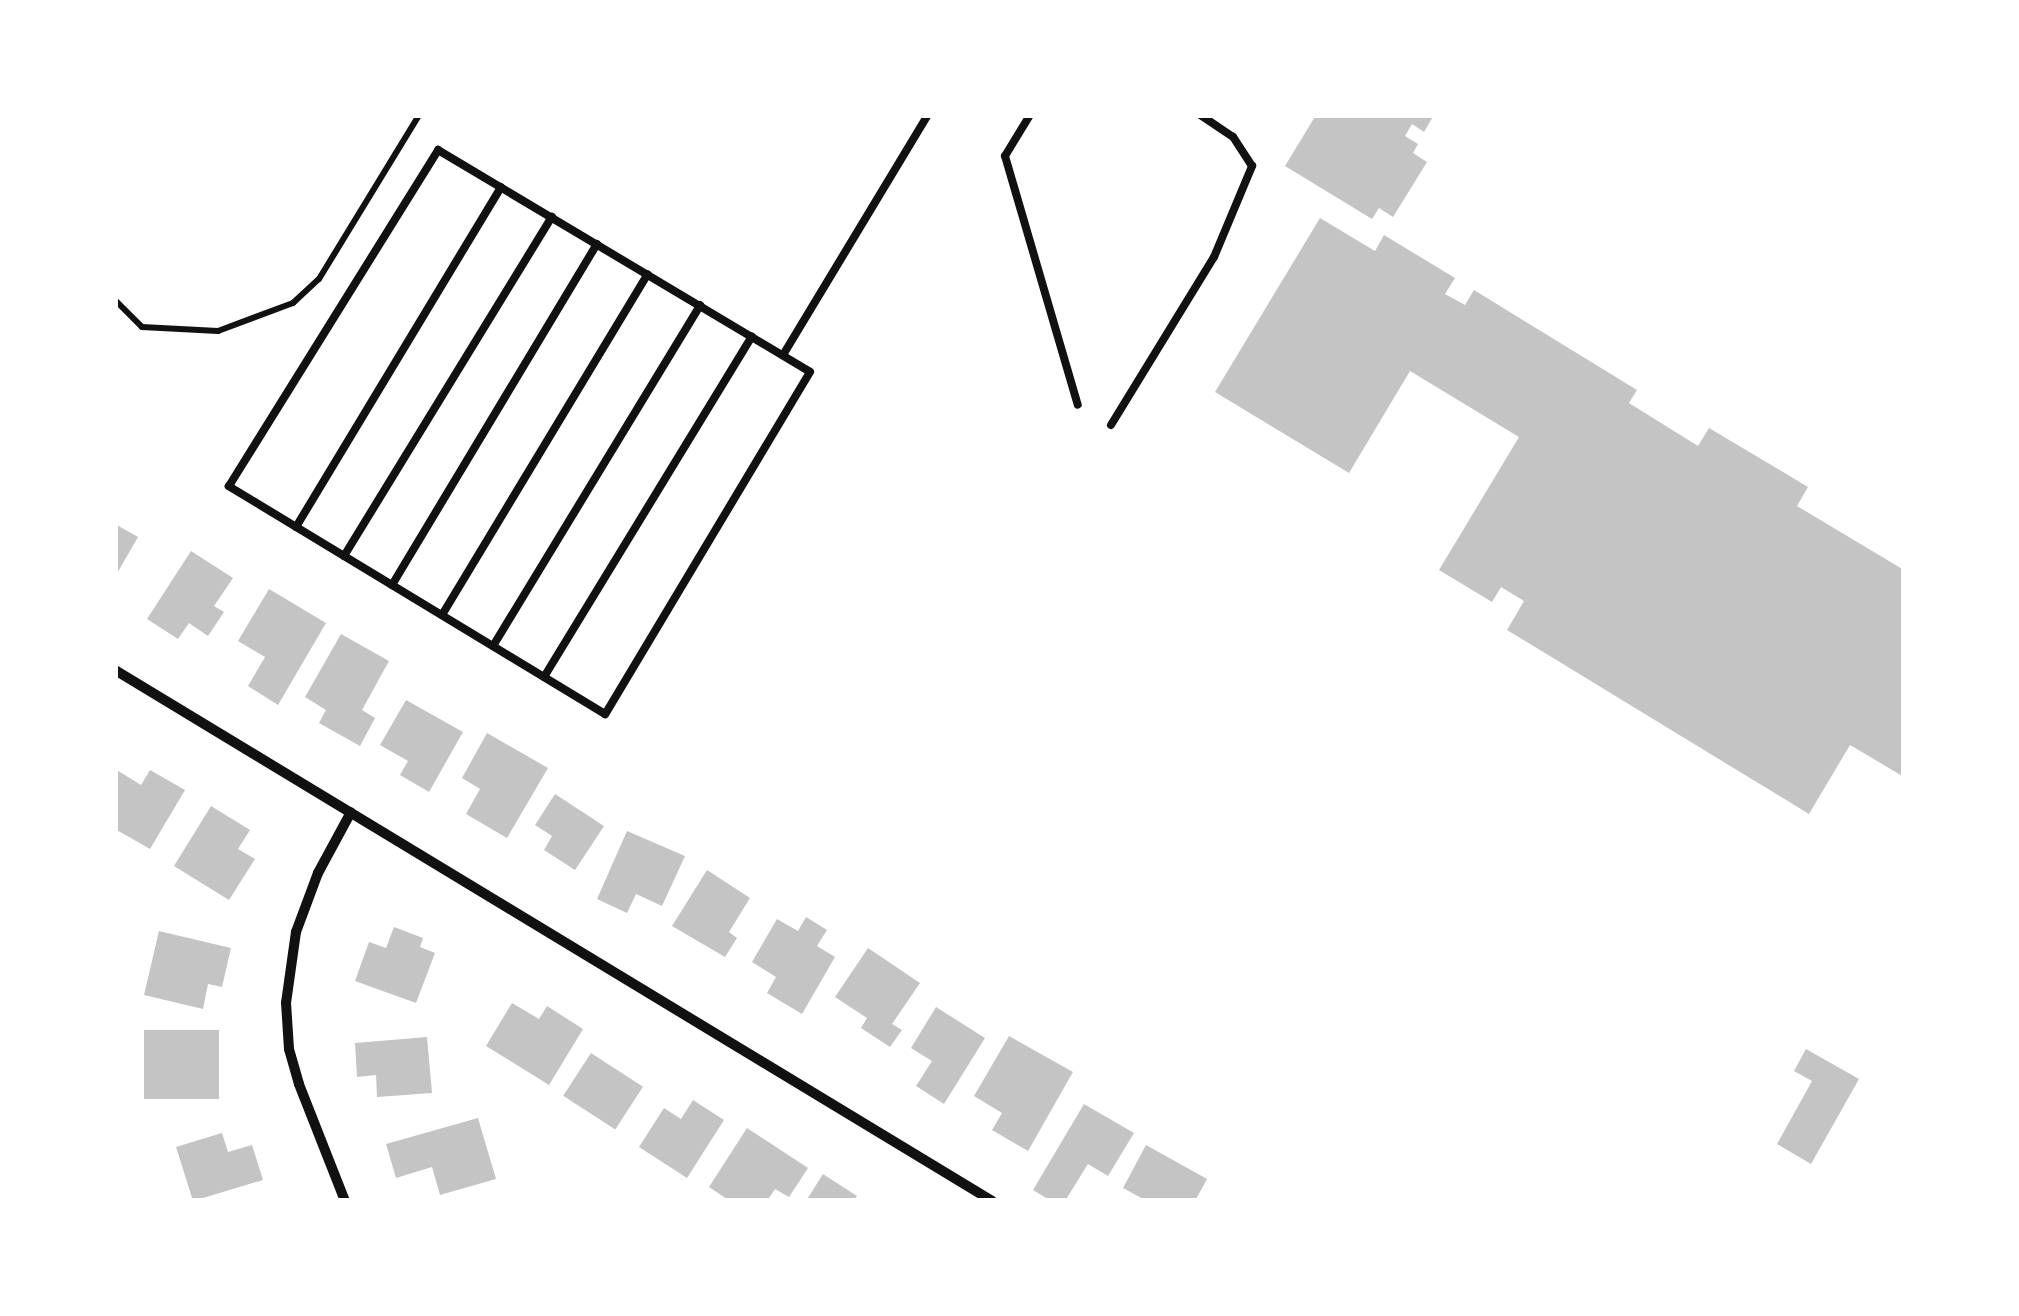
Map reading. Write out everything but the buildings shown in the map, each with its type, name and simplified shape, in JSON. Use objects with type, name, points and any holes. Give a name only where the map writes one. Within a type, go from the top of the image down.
[{"type":"street","points":[[115,670],[992,1201]]},
{"type":"street","points":[[344,1201],[299,1084],[289,1049],[286,1002],[296,932],[318,874],[351,812]]},
{"type":"lane","points":[[783,354],[928,115]]},
{"type":"lane","points":[[1030,115],[1006,156],[1078,405]]},
{"type":"lane","points":[[1111,424],[1214,257],[1252,166],[1233,137],[1200,115]]},
{"type":"lane","points":[[438,150],[752,336],[810,372],[605,714],[229,486],[438,150]]},
{"type":"lane","points":[[296,527],[501,187]]},
{"type":"lane","points":[[344,556],[552,217]]},
{"type":"lane","points":[[392,585],[597,244]]},
{"type":"lane","points":[[442,615],[648,274]]},
{"type":"lane","points":[[493,646],[700,305]]},
{"type":"lane","points":[[544,677],[752,336]]},
{"type":"path","points":[[115,300],[142,327],[218,331],[292,303],[319,280],[419,115]]}]
